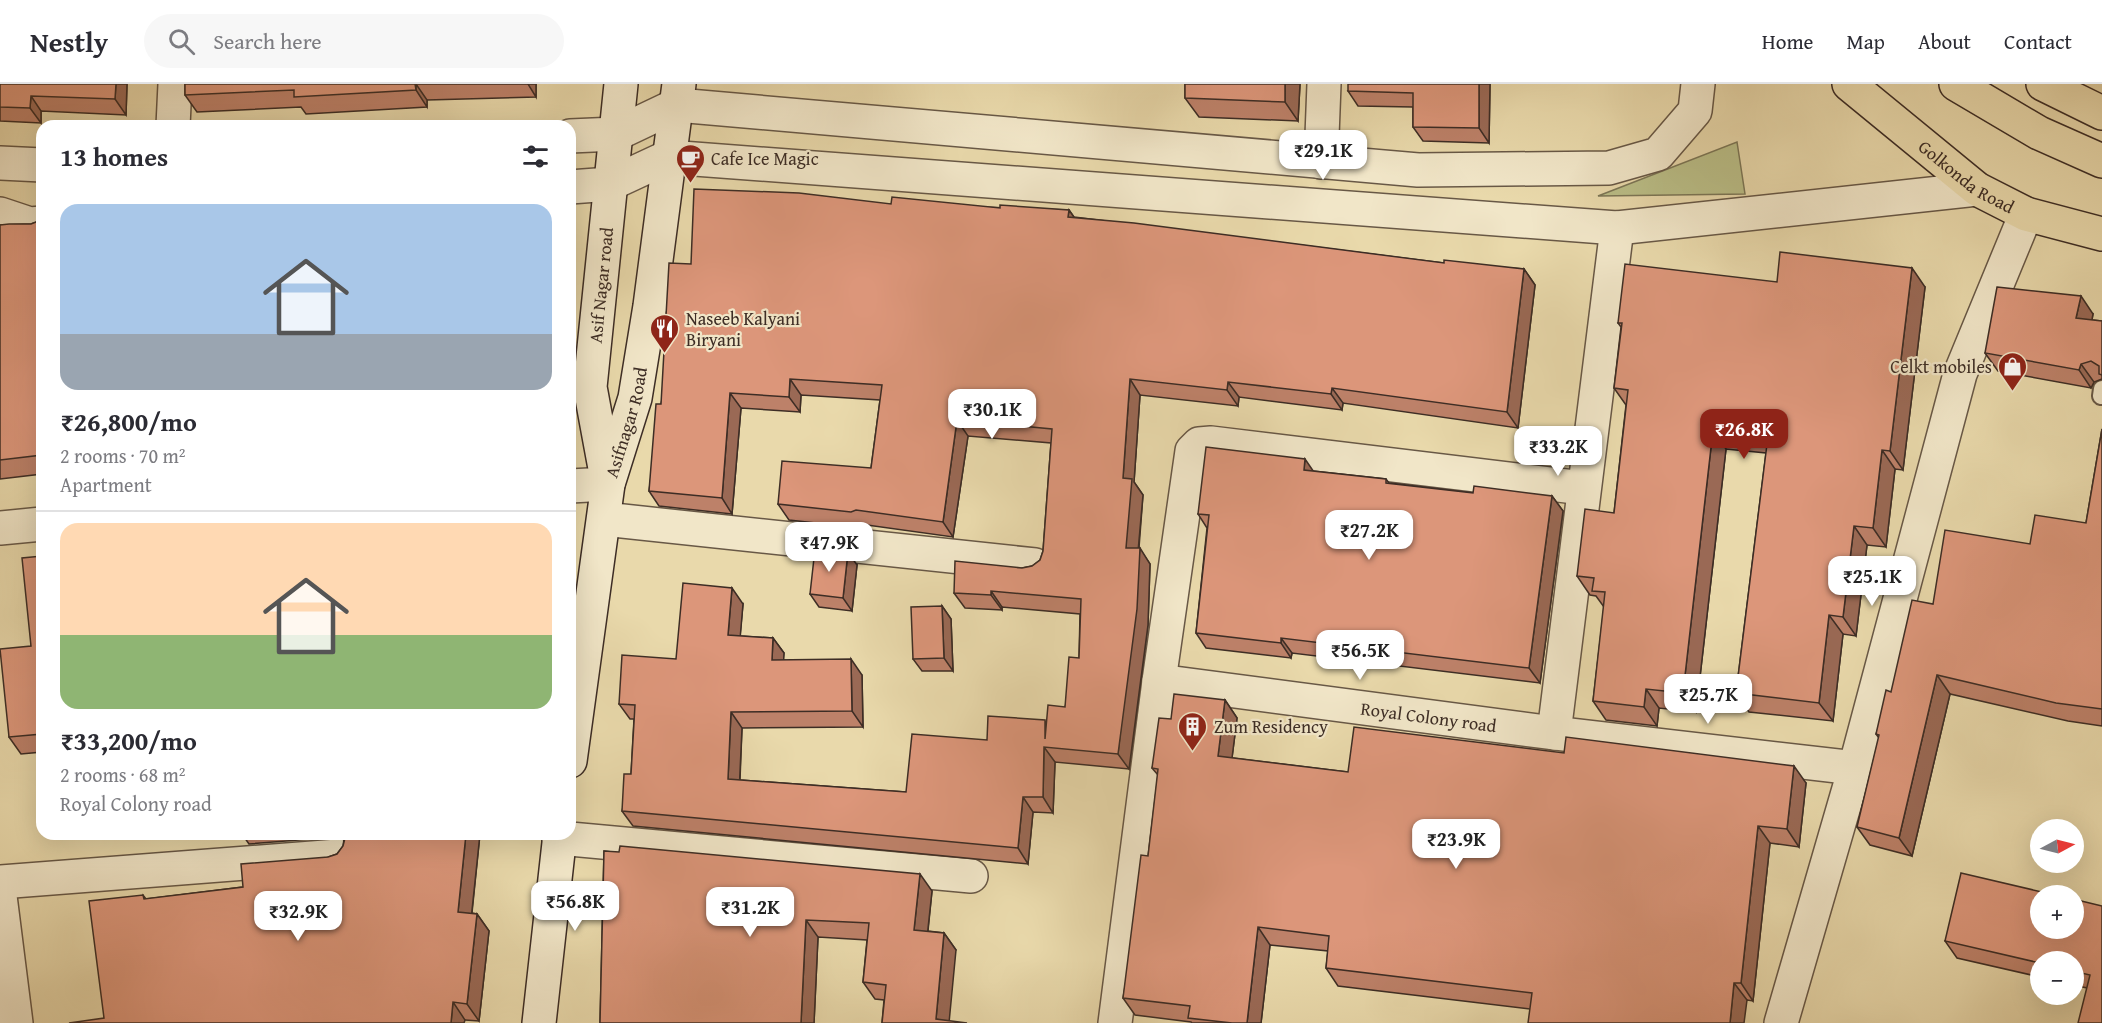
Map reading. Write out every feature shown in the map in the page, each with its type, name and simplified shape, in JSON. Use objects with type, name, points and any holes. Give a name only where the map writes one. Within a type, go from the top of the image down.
[{"type":"highway","name":"Golkonda Road","points":[[1848,84],[1977,189],[2026,214],[2102,234]]},
{"type":"highway","points":[[1956,84],[2039,133],[2102,161]]},
{"type":"highway","points":[[2043,84],[2102,113]]},
{"type":"street","points":[[173,120],[175,84]]},
{"type":"street","name":"Asif Nagar road","points":[[608,484],[590,387],[621,84]]},
{"type":"street","points":[[1321,162],[1324,84]]},
{"type":"street","points":[[576,136],[616,134],[678,95],[1321,162],[1418,170],[1609,168],[1658,154],[1695,111],[1698,84]]},
{"type":"street","name":"Asifnagar Road","points":[[576,718],[608,484],[635,398],[650,306],[678,95]]},
{"type":"street","points":[[576,187],[610,184],[668,158],[1617,228],[1977,189]]},
{"type":"street","points":[[0,162],[36,165]]},
{"type":"street","points":[[0,214],[30,224],[36,224]]},
{"type":"street","points":[[1781,1023],[1855,768],[1960,374],[2026,214]]},
{"type":"street","points":[[1554,733],[1617,228]]},
{"type":"street","points":[[1115,1023],[1159,681],[1192,451],[1199,444],[1211,443],[1583,488]]},
{"type":"street","points":[[576,486],[608,484]]},
{"type":"street","points":[[604,519],[1035,565]]},
{"type":"street","points":[[0,528],[36,525]]},
{"type":"street","name":"Royal Colony road","points":[[1159,681],[1554,733],[1855,768]]},
{"type":"street","points":[[576,838],[970,876]]},
{"type":"street","points":[[539,1023],[560,840]]},
{"type":"street","points":[[0,882],[338,856]]},
{"type":"street","points":[[0,896],[16,1023]]},
{"type":"green space","points":[[1737,142],[1745,194],[1598,196]]},
{"type":"building","points":[[0,84],[116,84],[115,99],[31,96],[30,108],[0,107]]},
{"type":"building","points":[[185,84],[415,84],[416,90],[294,97],[294,90],[185,95]]},
{"type":"building","points":[[1185,84],[1285,84],[1285,102],[1185,98]]},
{"type":"building","points":[[1348,84],[1479,84],[1479,128],[1413,127],[1413,93],[1348,91]]},
{"type":"building","points":[[694,189],[799,193],[891,204],[892,197],[1000,208],[1000,205],[1069,210],[1068,217],[1134,223],[1444,263],[1444,260],[1524,269],[1507,412],[1332,388],[1331,394],[1228,382],[1227,390],[1130,379],[1123,478],[1132,479],[1126,548],[1140,548],[1137,609],[1118,754],[1044,747],[1043,797],[1023,797],[1018,848],[622,811],[624,774],[631,774],[635,705],[619,704],[622,655],[676,659],[683,583],[732,588],[728,635],[773,638],[772,660],[851,659],[852,711],[731,712],[728,779],[906,792],[912,734],[987,740],[988,716],[1045,720],[1045,739],[1048,705],[1065,707],[1069,657],[1079,658],[1081,599],[991,591],[991,595],[954,593],[955,561],[1022,568],[1032,566],[1040,560],[1043,551],[1052,429],[957,420],[943,522],[856,510],[851,512],[778,504],[782,461],[871,468],[882,385],[790,379],[789,397],[730,393],[722,498],[649,491],[656,404],[661,404],[669,263],[691,264]]},
{"type":"building","points":[[36,222],[36,456],[0,460],[0,225]]},
{"type":"building","points":[[1780,252],[1912,268],[1890,451],[1882,450],[1873,528],[1854,526],[1843,617],[1829,615],[1819,703],[1736,693],[1768,436],[1713,430],[1683,693],[1646,689],[1644,707],[1593,701],[1605,592],[1592,591],[1594,578],[1577,576],[1585,509],[1614,513],[1628,390],[1614,388],[1622,323],[1618,323],[1625,264],[1777,282]]},
{"type":"building","points":[[1997,287],[2081,296],[2076,318],[2102,321],[2102,375],[2099,374],[2099,366],[2091,361],[2081,364],[2079,370],[1985,353]]},
{"type":"building","points":[[2102,429],[2102,709],[2056,703],[1937,675],[1899,838],[1857,827],[1879,735],[1876,734],[1886,690],[1891,692],[1912,600],[1933,604],[1945,530],[2030,544],[2035,515],[2086,523]]},
{"type":"building","points":[[1206,447],[1305,459],[1304,470],[1386,479],[1386,483],[1473,493],[1474,486],[1552,496],[1529,668],[1281,638],[1281,643],[1196,633],[1209,515],[1198,514]]},
{"type":"building","points":[[815,549],[848,552],[843,598],[810,594]]},
{"type":"building","points":[[36,557],[36,735],[9,737],[0,649],[31,646],[22,558]]},
{"type":"building","points":[[942,606],[944,658],[913,659],[911,607]]},
{"type":"building","points":[[1174,694],[1225,700],[1218,756],[1348,772],[1354,727],[1564,753],[1566,737],[1794,766],[1787,829],[1758,826],[1741,983],[1734,983],[1730,1023],[1528,1023],[1532,993],[1326,968],[1329,936],[1258,927],[1247,1023],[1188,1018],[1190,1006],[1123,998],[1141,855],[1148,856],[1158,769],[1152,768],[1159,718],[1171,719]]},
{"type":"building","points":[[344,840],[465,840],[458,912],[477,914],[467,1004],[453,1002],[451,1023],[69,1023],[104,1018],[89,901],[143,895],[144,899],[243,887],[241,864],[328,857],[337,854]]},
{"type":"building","points":[[620,846],[920,874],[914,930],[944,933],[936,1019],[967,1023],[882,1023],[886,985],[863,982],[869,923],[806,920],[801,1023],[600,1023],[604,851],[619,852]]},
{"type":"building","points":[[1961,873],[2030,889],[2030,939],[2084,939],[2084,902],[2102,906],[2102,1023],[2078,1023],[2090,975],[2084,974],[2084,951],[2030,951],[2030,961],[1945,941]]},
{"type":"place","name":"Cafe Ice Magic","points":[[690,184]]},
{"type":"place","name":"Naseeb Kalyani Biryani","points":[[665,354]]},
{"type":"place","name":"Celkt mobiles","points":[[2013,392]]},
{"type":"place","name":"Zum Residency","points":[[1193,752]]}]
